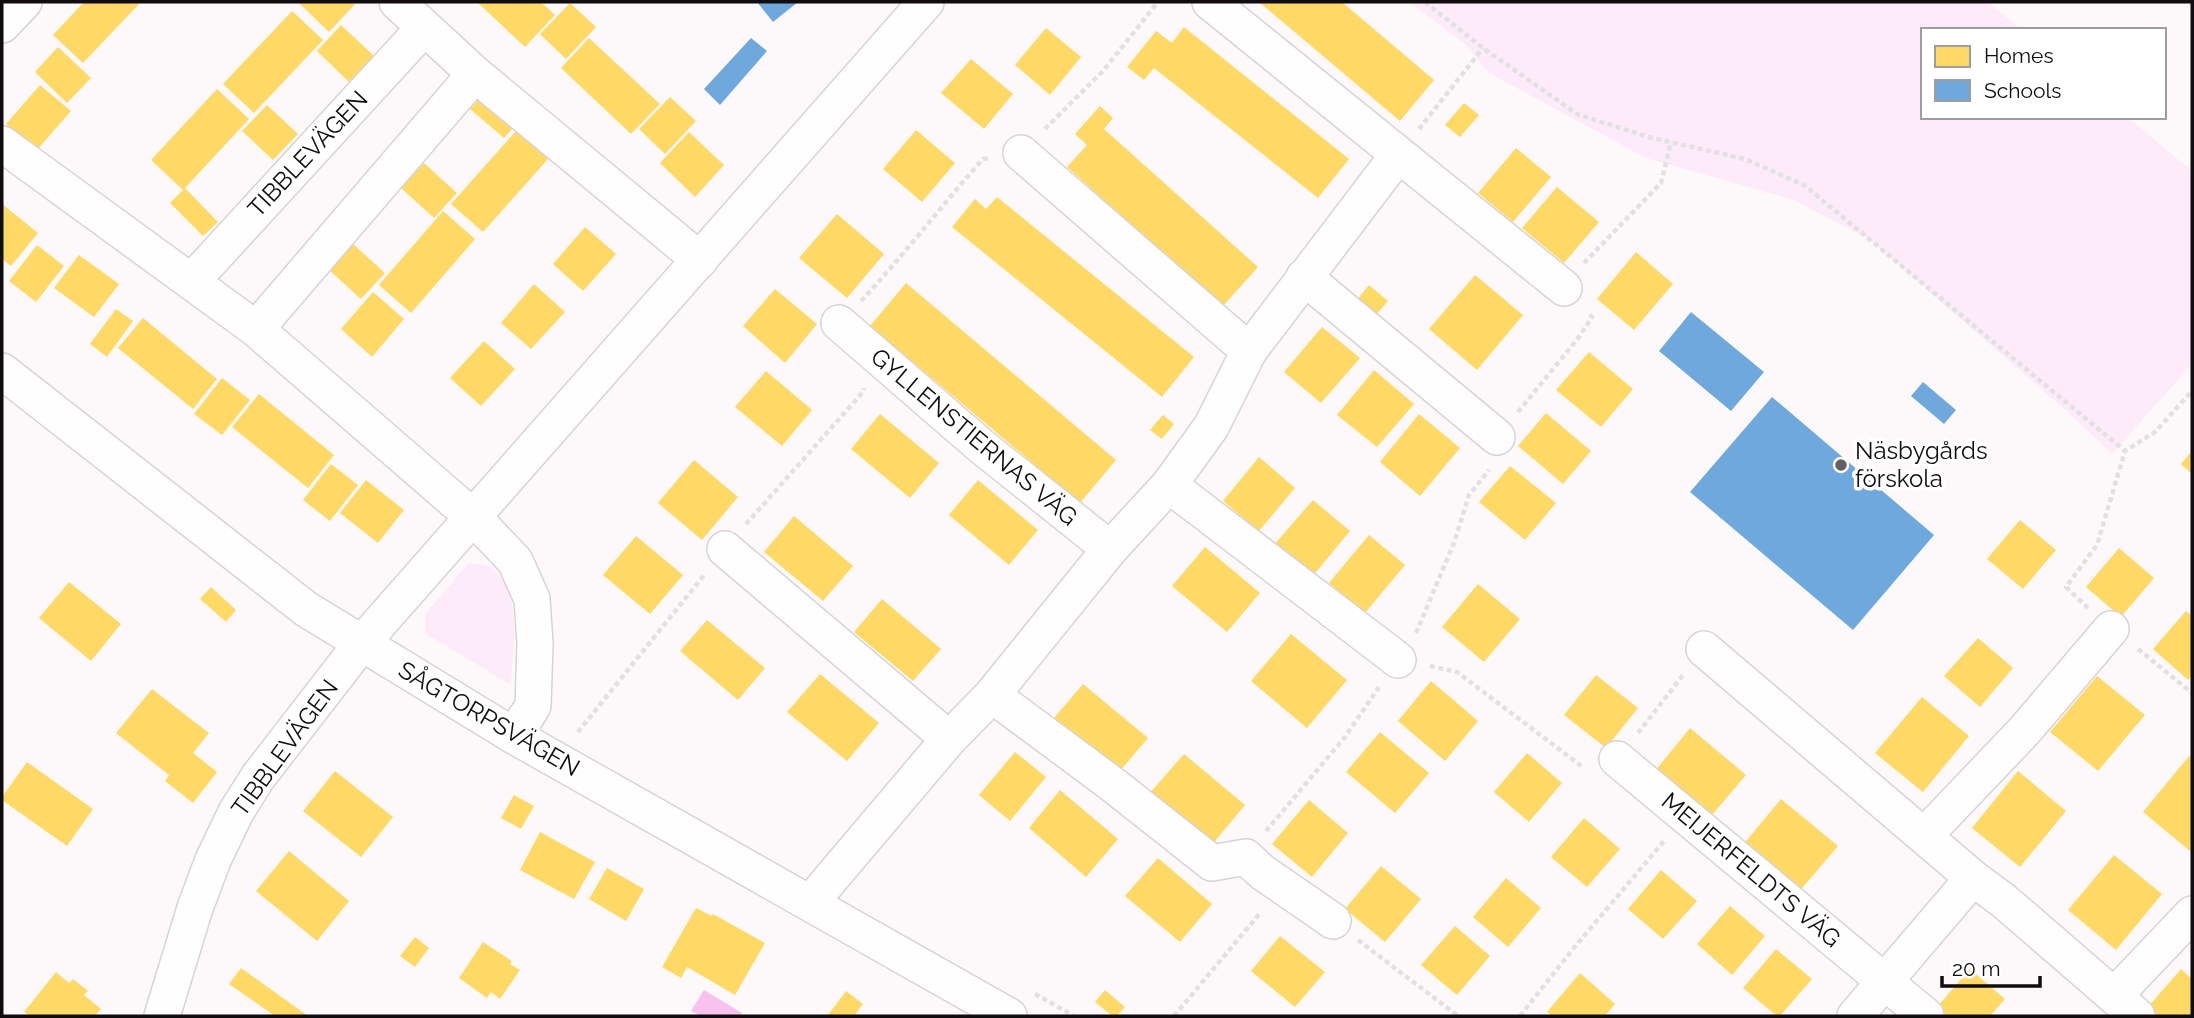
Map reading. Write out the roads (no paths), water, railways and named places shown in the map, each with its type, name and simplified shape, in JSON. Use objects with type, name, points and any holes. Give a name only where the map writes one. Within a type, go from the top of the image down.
[{"type":"street","points":[[2,25],[24,2]]},
{"type":"street","points":[[397,2],[475,74],[700,260]]},
{"type":"street","name":"TIBBLEVÄGEN","points":[[162,1016],[195,908],[213,860],[236,812],[258,777],[361,644],[926,2]]},
{"type":"street","points":[[1210,2],[1564,288]]},
{"type":"street","name":"TIBBLEVÄGEN","points":[[192,281],[424,28]]},
{"type":"street","points":[[256,329],[475,74]]},
{"type":"street","points":[[2,144],[256,329],[473,517],[515,561],[532,599],[535,643],[533,706],[514,736]]},
{"type":"street","points":[[1021,153],[1249,351]]},
{"type":"street","points":[[811,902],[949,740],[992,695],[1110,549],[1169,485],[1211,427],[1249,351],[1398,155]]},
{"type":"street","points":[[1304,277],[1497,437]]},
{"type":"street","name":"GYLLENSTIERNAS VÄG","points":[[839,323],[981,446],[1110,549]]},
{"type":"street","name":"SÅGTORPSVÄGEN","points":[[2,372],[306,608],[361,644],[514,736],[1009,1016]]},
{"type":"street","points":[[1169,485],[1398,660]]},
{"type":"street","points":[[725,549],[949,740]]},
{"type":"street","points":[[1926,835],[2025,730],[2110,629]]},
{"type":"street","points":[[1704,649],[2126,1006],[2192,914]]},
{"type":"street","points":[[992,695],[1212,863],[1246,857],[1333,921]]},
{"type":"street","name":"MEIJERFELDTS VÄG","points":[[1617,759],[1926,1016]]},
{"type":"street","points":[[1855,1016],[1973,878]]},
{"type":"place","name":"Näsbygårds förskola","points":[[1841,465]]}]
